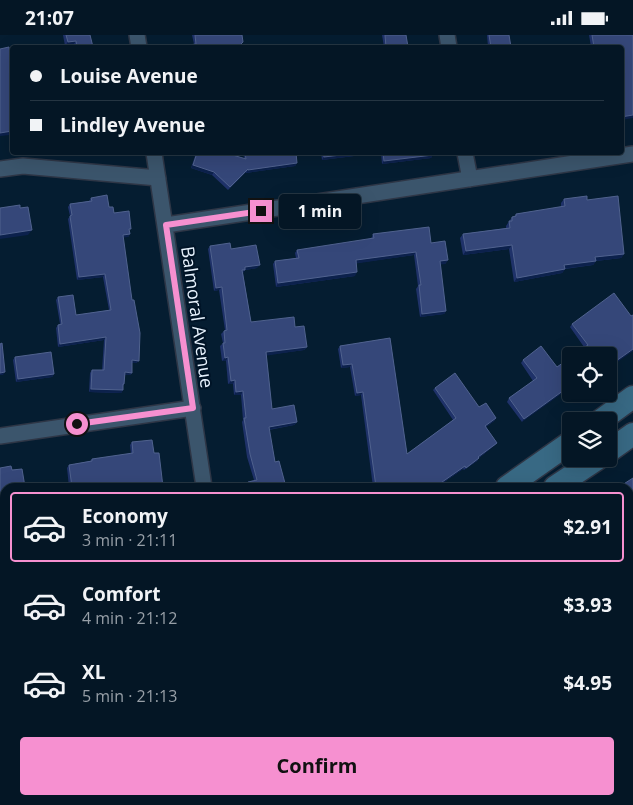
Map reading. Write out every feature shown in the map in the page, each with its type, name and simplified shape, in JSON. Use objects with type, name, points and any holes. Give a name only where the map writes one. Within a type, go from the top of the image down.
[{"type":"main road","points":[[617,412],[630,405]]},
{"type":"main road","points":[[617,445],[633,434]]},
{"type":"main road","points":[[513,483],[562,448]]},
{"type":"main road","points":[[560,483],[585,467]]},
{"type":"street","points":[[166,225],[633,154]]},
{"type":"street","name":"Balmoral Avenue","points":[[154,155],[203,483]]},
{"type":"street","points":[[465,155],[470,179]]},
{"type":"street","points":[[0,169],[24,165],[158,178]]},
{"type":"street","points":[[0,435],[193,408]]},
{"type":"building","points":[[66,35],[90,35],[92,45],[77,45],[76,41],[68,42]]},
{"type":"building","points":[[195,35],[242,35],[243,42],[240,45],[188,45],[196,44]]},
{"type":"building","points":[[385,35],[406,35],[408,45],[386,45]]},
{"type":"building","points":[[489,35],[509,35],[511,45],[491,45]]},
{"type":"building","points":[[592,35],[633,35],[633,115],[624,116],[624,45],[594,45]]},
{"type":"building","points":[[9,47],[10,54],[10,131],[0,133],[0,49]]},
{"type":"building","points":[[196,155],[233,155],[246,159],[245,155],[296,155],[297,163],[248,169],[230,187],[214,172],[193,165]]},
{"type":"building","points":[[324,155],[341,155],[324,157]]},
{"type":"building","points":[[383,155],[433,155],[384,161]]},
{"type":"building","points":[[107,195],[109,207],[113,207],[114,213],[129,211],[130,234],[123,235],[132,300],[134,300],[140,333],[139,361],[132,360],[132,373],[125,372],[123,390],[91,389],[92,370],[104,370],[106,337],[60,344],[58,325],[62,324],[58,297],[73,295],[76,315],[111,310],[105,274],[79,277],[70,216],[72,215],[70,204],[92,201],[91,198]]},
{"type":"building","points":[[587,196],[587,200],[618,196],[624,254],[595,257],[596,261],[564,265],[565,269],[517,278],[512,245],[466,251],[463,234],[510,228],[509,221],[512,221],[512,217],[516,216],[516,214],[565,206],[564,199]]},
{"type":"building","points":[[20,205],[20,208],[28,207],[32,230],[0,235],[0,208]]},
{"type":"building","points":[[429,227],[431,243],[445,241],[448,260],[440,261],[446,311],[422,314],[419,285],[421,285],[416,252],[356,260],[357,272],[278,283],[275,261],[299,258],[297,250],[374,238],[373,234]]},
{"type":"building","points":[[230,243],[231,249],[256,245],[260,265],[245,267],[245,270],[242,270],[251,322],[294,317],[295,327],[304,326],[307,347],[266,352],[272,409],[294,405],[297,422],[269,427],[275,462],[279,461],[285,483],[248,483],[257,480],[250,454],[244,418],[246,418],[243,391],[236,392],[235,380],[231,381],[228,357],[225,358],[223,343],[225,343],[224,331],[227,330],[222,287],[216,288],[210,246]]},
{"type":"building","points":[[614,293],[631,316],[633,315],[633,349],[617,360],[617,347],[585,347],[588,345],[572,324]]},
{"type":"building","points":[[390,338],[407,454],[456,418],[435,388],[455,373],[479,407],[486,403],[496,418],[485,426],[497,443],[466,468],[465,466],[441,483],[375,483],[363,392],[357,393],[352,364],[343,365],[340,346]]},
{"type":"building","points":[[2,343],[5,372],[0,373],[0,344]]},
{"type":"building","points":[[541,346],[557,367],[562,363],[562,392],[524,419],[509,398],[537,378],[523,360]]},
{"type":"building","points":[[51,352],[54,374],[18,379],[15,357]]},
{"type":"building","points":[[152,440],[154,453],[159,453],[163,483],[71,483],[69,465],[92,461],[92,459],[133,453],[132,442]]},
{"type":"building","points":[[11,466],[12,470],[22,469],[24,483],[0,483],[0,468]]},
{"type":"building","points":[[633,478],[633,483],[625,483]]},
{"type":"route","points":[[77,424],[193,408],[166,225],[261,211]]}]
